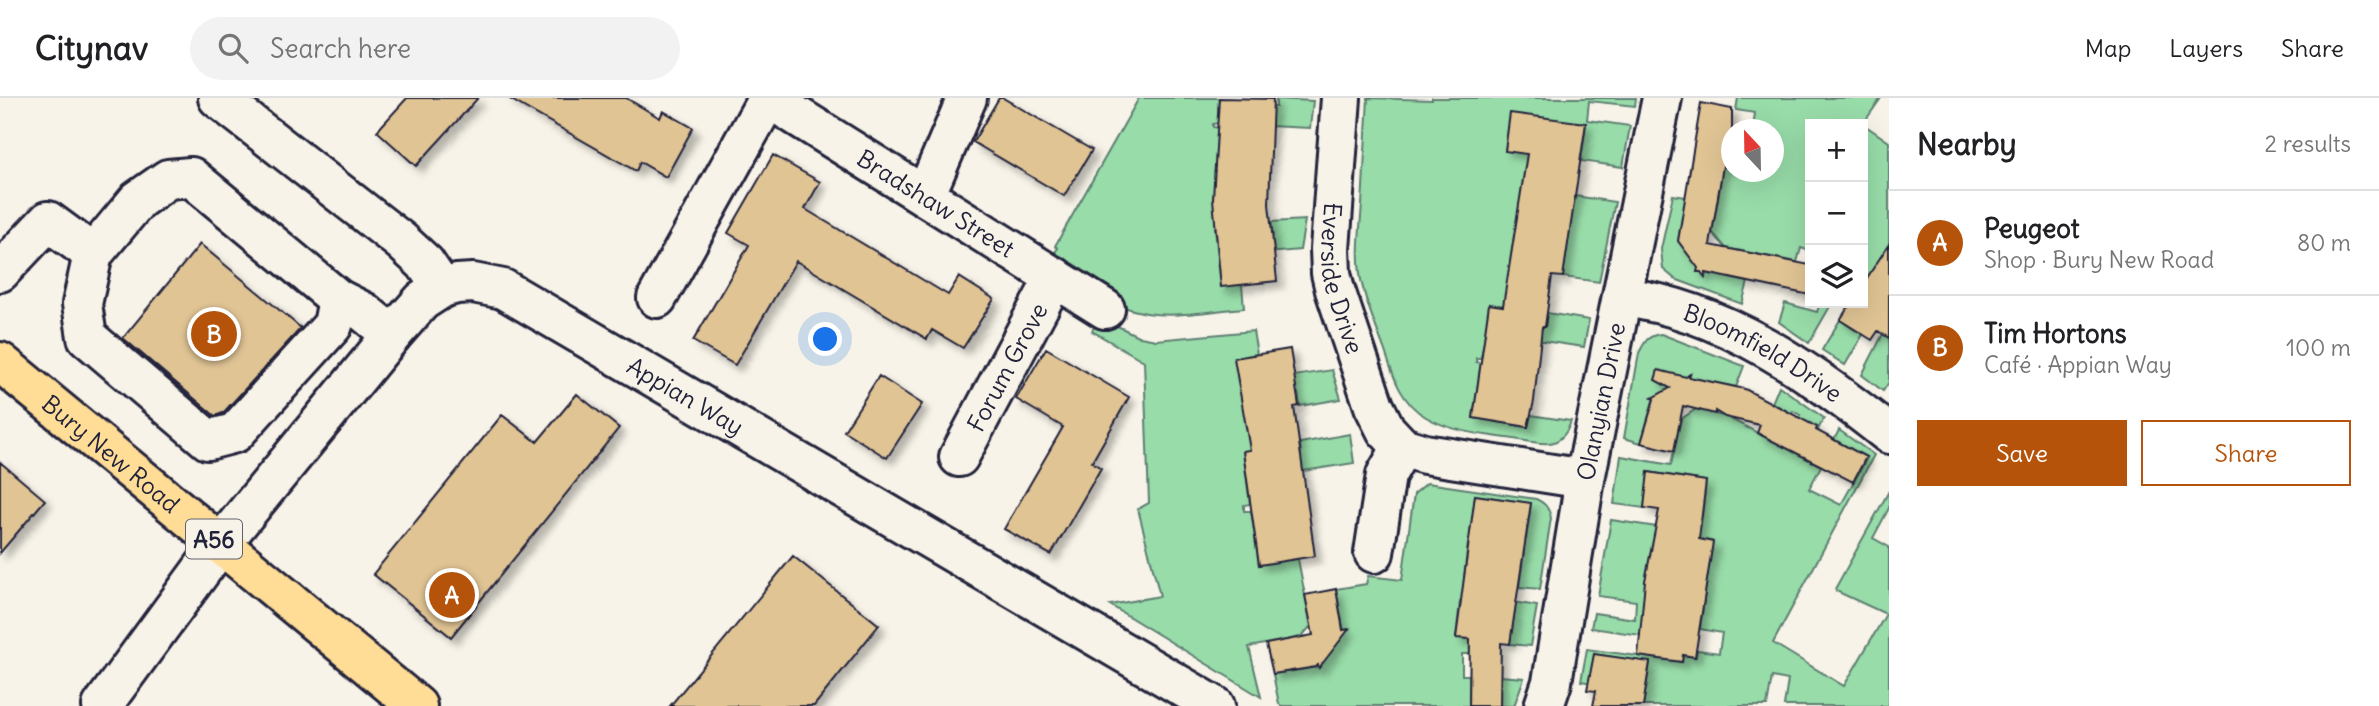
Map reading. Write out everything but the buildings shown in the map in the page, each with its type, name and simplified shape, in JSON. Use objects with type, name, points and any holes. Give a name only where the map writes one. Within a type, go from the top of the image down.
[{"type":"highway","name":"Bury New Road","points":[[0,362],[417,706]]},
{"type":"street","points":[[218,98],[401,241],[425,263],[443,288]]},
{"type":"street","points":[[657,298],[768,98]]},
{"type":"street","name":"Bradshaw Street","points":[[768,98],[1105,309]]},
{"type":"street","points":[[925,196],[967,98]]},
{"type":"street","name":"Everside Drive","points":[[1341,98],[1330,249],[1331,273],[1374,406],[1386,430],[1402,447]]},
{"type":"street","name":"Olanyian Drive","points":[[1544,706],[1552,682],[1584,479],[1662,98]]},
{"type":"street","points":[[338,299],[333,325],[235,433],[208,440],[87,337],[82,304],[93,254],[138,200],[169,179],[191,177],[338,299],[364,312],[392,335]]},
{"type":"street","points":[[0,272],[48,221],[93,254]]},
{"type":"street","name":"Forum Grove","points":[[959,457],[1055,277]]},
{"type":"street","name":"Appian Way","points":[[102,706],[220,545],[392,335],[422,301],[443,288],[473,283],[503,289],[1215,706]]},
{"type":"street","name":"Bloomfield Drive","points":[[1623,297],[1679,310],[1762,344],[1837,393],[1889,434]]},
{"type":"street","points":[[1374,553],[1386,475],[1402,447],[1425,454],[1584,479]]},
{"type":"green space","points":[[1139,98],[1219,98],[1218,123],[1213,124],[1213,127],[1218,128],[1214,181],[1240,225],[1215,228],[1221,286],[1242,285],[1244,308],[1169,315],[1124,307],[1105,297],[1053,255],[1058,248],[1055,246]]},
{"type":"green space","points":[[1368,98],[1636,98],[1635,106],[1589,101],[1587,120],[1630,126],[1623,167],[1581,161],[1586,124],[1510,114],[1505,151],[1547,156],[1575,196],[1615,202],[1599,282],[1563,277],[1567,243],[1514,235],[1509,271],[1527,273],[1486,332],[1481,358],[1476,358],[1476,362],[1481,363],[1473,418],[1528,427],[1530,415],[1571,421],[1567,431],[1555,441],[1532,442],[1446,426],[1417,411],[1399,388],[1367,303],[1360,274],[1359,240]]},
{"type":"green space","points":[[1738,98],[1881,98],[1866,119],[1805,119],[1805,249],[1801,248],[1797,262],[1726,248],[1712,232],[1721,166],[1721,182],[1784,182],[1784,119],[1754,119],[1755,113],[1736,110]]},
{"type":"green space","points":[[1276,99],[1313,101],[1310,128],[1268,126],[1270,107],[1276,107]]},
{"type":"green space","points":[[1868,127],[1889,142],[1889,280],[1873,270],[1868,277]]},
{"type":"green space","points":[[1673,195],[1686,197],[1678,241],[1702,272],[1748,282],[1742,304],[1675,279],[1663,269],[1661,249]]},
{"type":"green space","points":[[1305,220],[1300,250],[1267,253],[1266,238],[1273,236],[1271,222]]},
{"type":"green space","points":[[1785,303],[1817,312],[1818,308],[1829,308],[1809,343],[1779,322]]},
{"type":"green space","points":[[1547,313],[1589,320],[1584,347],[1536,340]]},
{"type":"green space","points":[[1099,317],[1140,337],[1156,340],[1253,331],[1257,354],[1234,358],[1270,447],[1243,451],[1250,504],[1244,505],[1244,511],[1251,511],[1259,564],[1298,559],[1311,626],[1301,637],[1249,647],[1261,697],[1110,605],[1160,596],[1138,509],[1149,503],[1144,361],[1092,331]]},
{"type":"green space","points":[[1840,320],[1855,330],[1860,321],[1868,326],[1845,365],[1822,350]]},
{"type":"green space","points":[[1661,334],[1744,366],[1736,387],[1688,377],[1653,400],[1641,443],[1624,438],[1639,353],[1647,340]]},
{"type":"green space","points":[[1883,334],[1889,338],[1889,382],[1883,391],[1862,375]]},
{"type":"green space","points":[[1332,370],[1341,399],[1300,406],[1298,393],[1290,394],[1287,377]]},
{"type":"green space","points":[[1779,386],[1824,418],[1804,457],[1821,466],[1809,489],[1841,505],[1867,458],[1834,440],[1839,430],[1874,455],[1773,643],[1844,686],[1886,614],[1835,589],[1889,491],[1889,508],[1873,538],[1889,547],[1889,706],[1784,706],[1788,680],[1772,677],[1767,706],[1643,706],[1650,663],[1594,654],[1592,669],[1598,684],[1581,681],[1587,649],[1682,662],[1683,655],[1696,657],[1697,650],[1719,653],[1722,633],[1700,629],[1712,541],[1675,536],[1640,635],[1591,628],[1594,613],[1635,619],[1636,601],[1598,596],[1611,520],[1676,530],[1702,516],[1706,481],[1649,472],[1644,508],[1614,504],[1621,456],[1671,465],[1681,419],[1696,409],[1727,417],[1800,455],[1800,415],[1772,403]]},
{"type":"green space","points":[[1350,434],[1354,463],[1297,472],[1294,458],[1301,456],[1300,443]]},
{"type":"green space","points":[[1427,483],[1536,499],[1546,506],[1551,518],[1540,589],[1519,587],[1524,551],[1468,543],[1464,577],[1479,596],[1537,606],[1530,646],[1510,644],[1515,609],[1460,601],[1456,637],[1478,640],[1477,654],[1462,654],[1462,675],[1469,675],[1469,706],[1282,706],[1279,704],[1273,674],[1316,667],[1344,632],[1336,589],[1366,584],[1368,576],[1402,580],[1414,494]],"holes":[[[1475,495],[1531,503],[1526,539],[1471,531]]]},
{"type":"green space","points":[[1500,676],[1524,678],[1514,706],[1500,706]]},
{"type":"place","name":"Tim Hortons","points":[[214,334]]},
{"type":"place","name":"Peugeot","points":[[452,595]]}]
